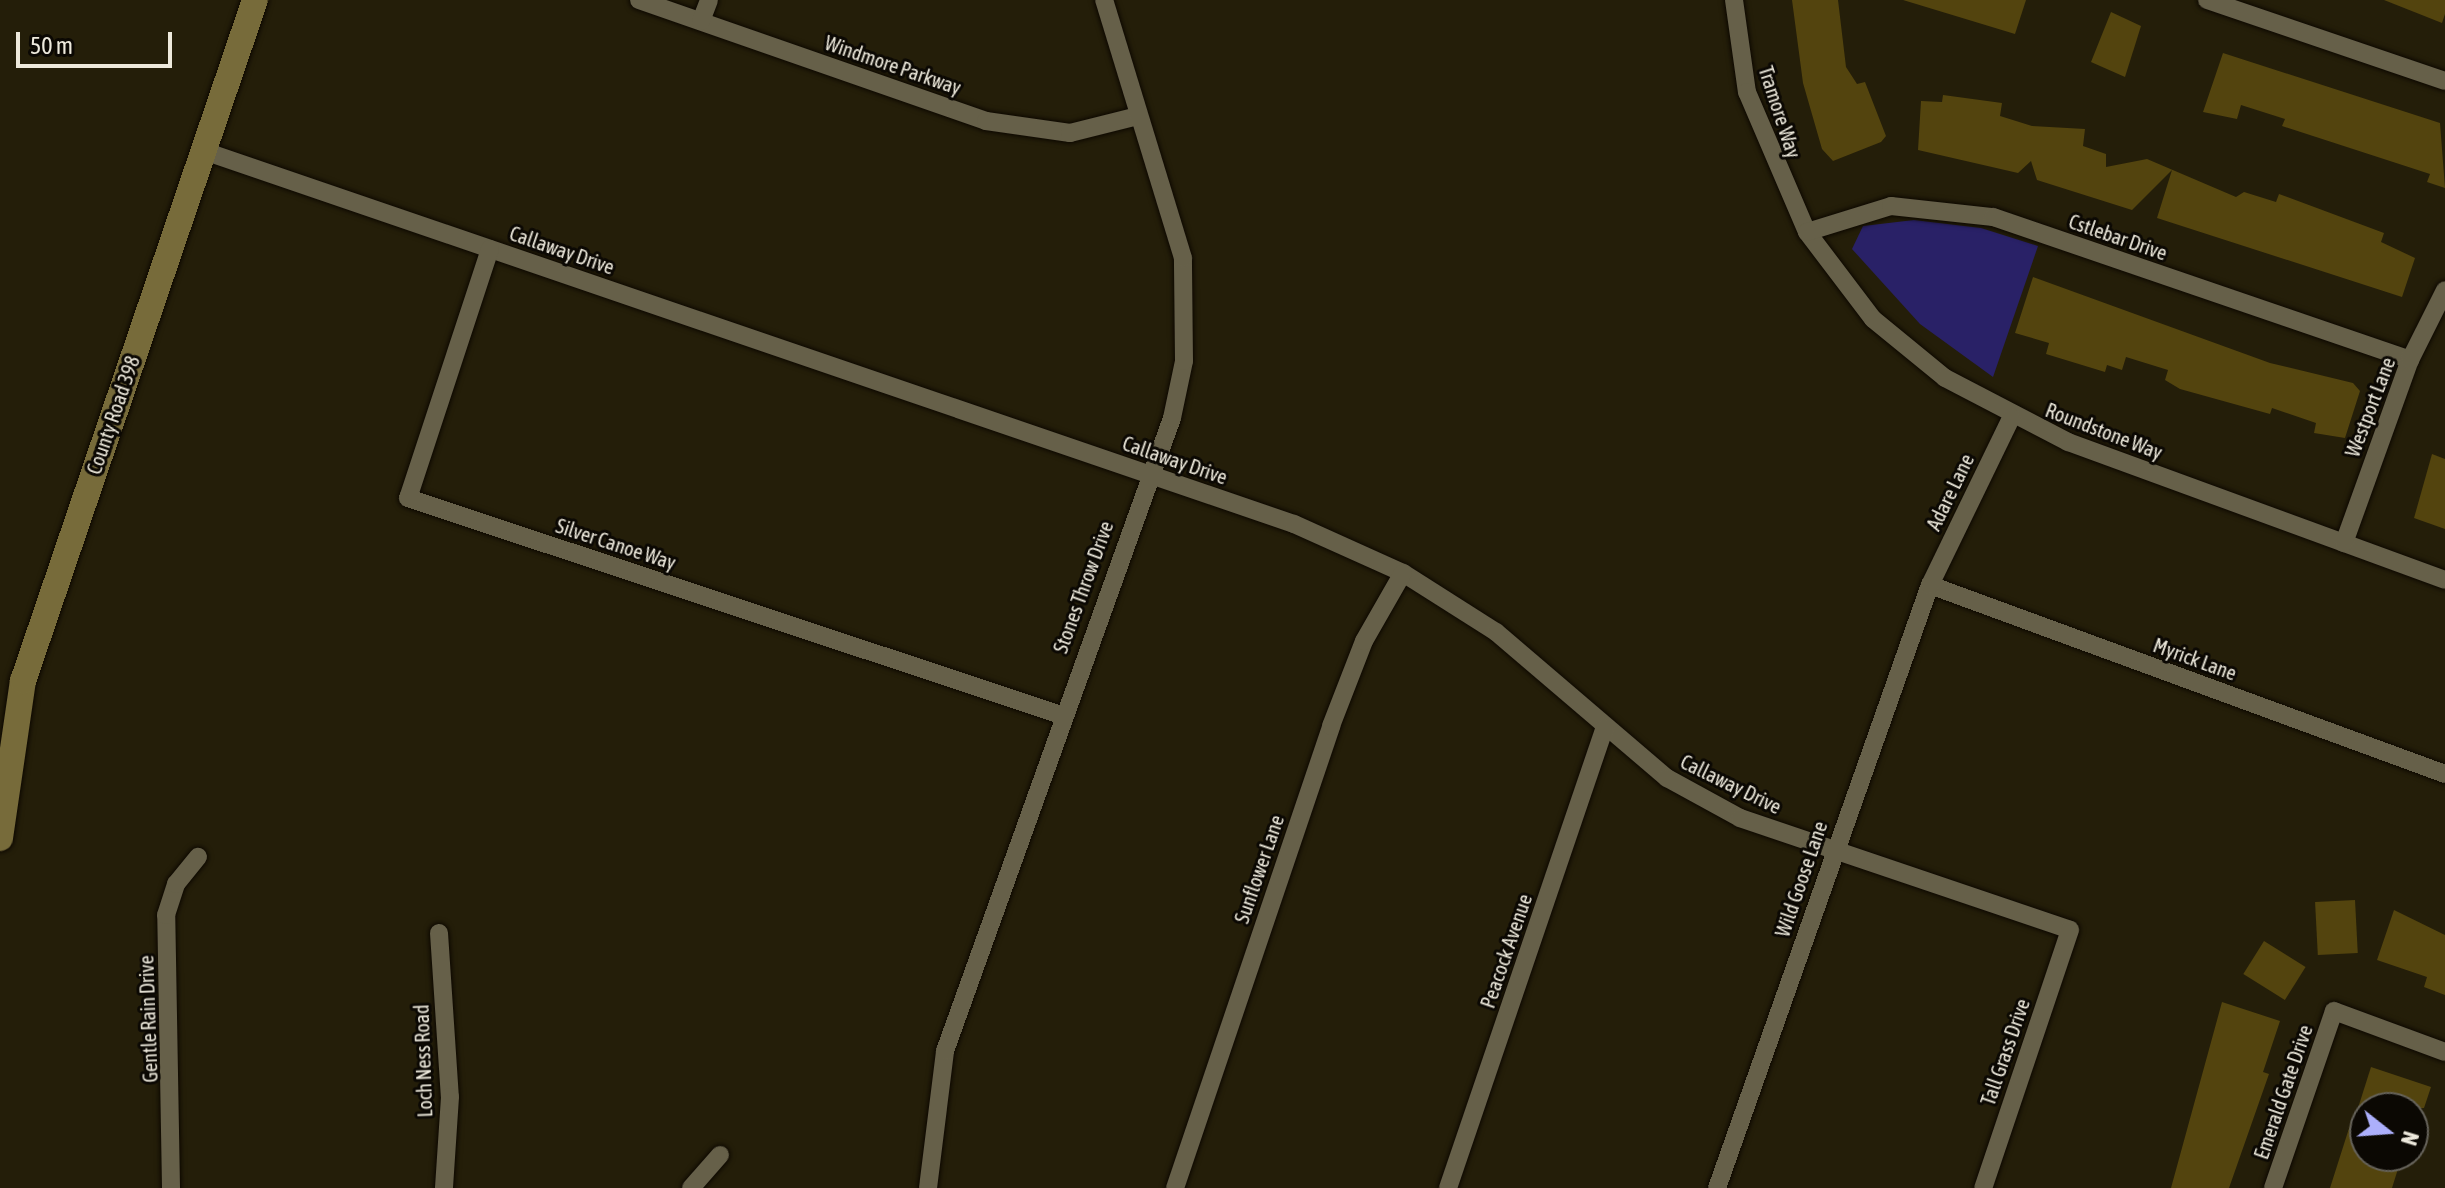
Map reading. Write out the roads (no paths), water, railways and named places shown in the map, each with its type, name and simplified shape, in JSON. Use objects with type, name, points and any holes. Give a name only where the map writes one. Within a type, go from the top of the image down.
[{"type":"street","name":"County Road 398","points":[[0,838],[23,681],[255,0]]},
{"type":"street","name":"Windmore Parkway","points":[[639,0],[1024,129],[1070,133],[1138,116]]},
{"type":"street","points":[[701,21],[709,0]]},
{"type":"street","name":"Stones Throw Drive","points":[[928,1188],[945,1051],[1061,715],[1148,474],[1172,418],[1188,308],[1174,219],[1138,116],[1104,0]]},
{"type":"street","name":"Tramore Way","points":[[1734,0],[1747,92],[1807,232]]},
{"type":"street","points":[[2207,0],[2445,81]]},
{"type":"street","name":"Callaway Drive","points":[[204,151],[1294,524],[1403,573],[1496,632],[1605,728],[1704,798],[1833,853],[2070,930]]},
{"type":"street","name":"Cstlebar Drive","points":[[1807,232],[1891,206],[1993,217],[2410,360]]},
{"type":"street","name":"Roundstone Way","points":[[1807,232],[1873,319],[1945,378],[2011,418],[2445,580]]},
{"type":"street","name":"Silver Canoe Way","points":[[490,249],[408,498],[1061,715]]},
{"type":"street","name":"Westport Lane","points":[[2344,543],[2410,360],[2445,290]]},
{"type":"street","name":"Adare Lane","points":[[1930,585],[2011,418]]},
{"type":"street","name":"Sunflower Lane","points":[[1175,1188],[1331,726],[1364,641],[1403,573]]},
{"type":"street","name":"Myrick Lane","points":[[1930,585],[2445,774]]},
{"type":"street","name":"Wild Goose Lane","points":[[1717,1188],[1930,585]]},
{"type":"street","name":"Peacock Avenue","points":[[1448,1188],[1605,728]]},
{"type":"street","name":"Gentle Rain Drive","points":[[171,1188],[166,915],[176,884],[198,857]]},
{"type":"street","name":"Tall Grass Drive","points":[[1983,1188],[2070,930]]},
{"type":"street","name":"Loch Ness Road","points":[[439,933],[450,1097],[444,1188]]},
{"type":"street","name":"Emerald Gate Drive","points":[[2273,1188],[2334,1011],[2445,1052]]},
{"type":"street","points":[[691,1188],[720,1155]]}]
